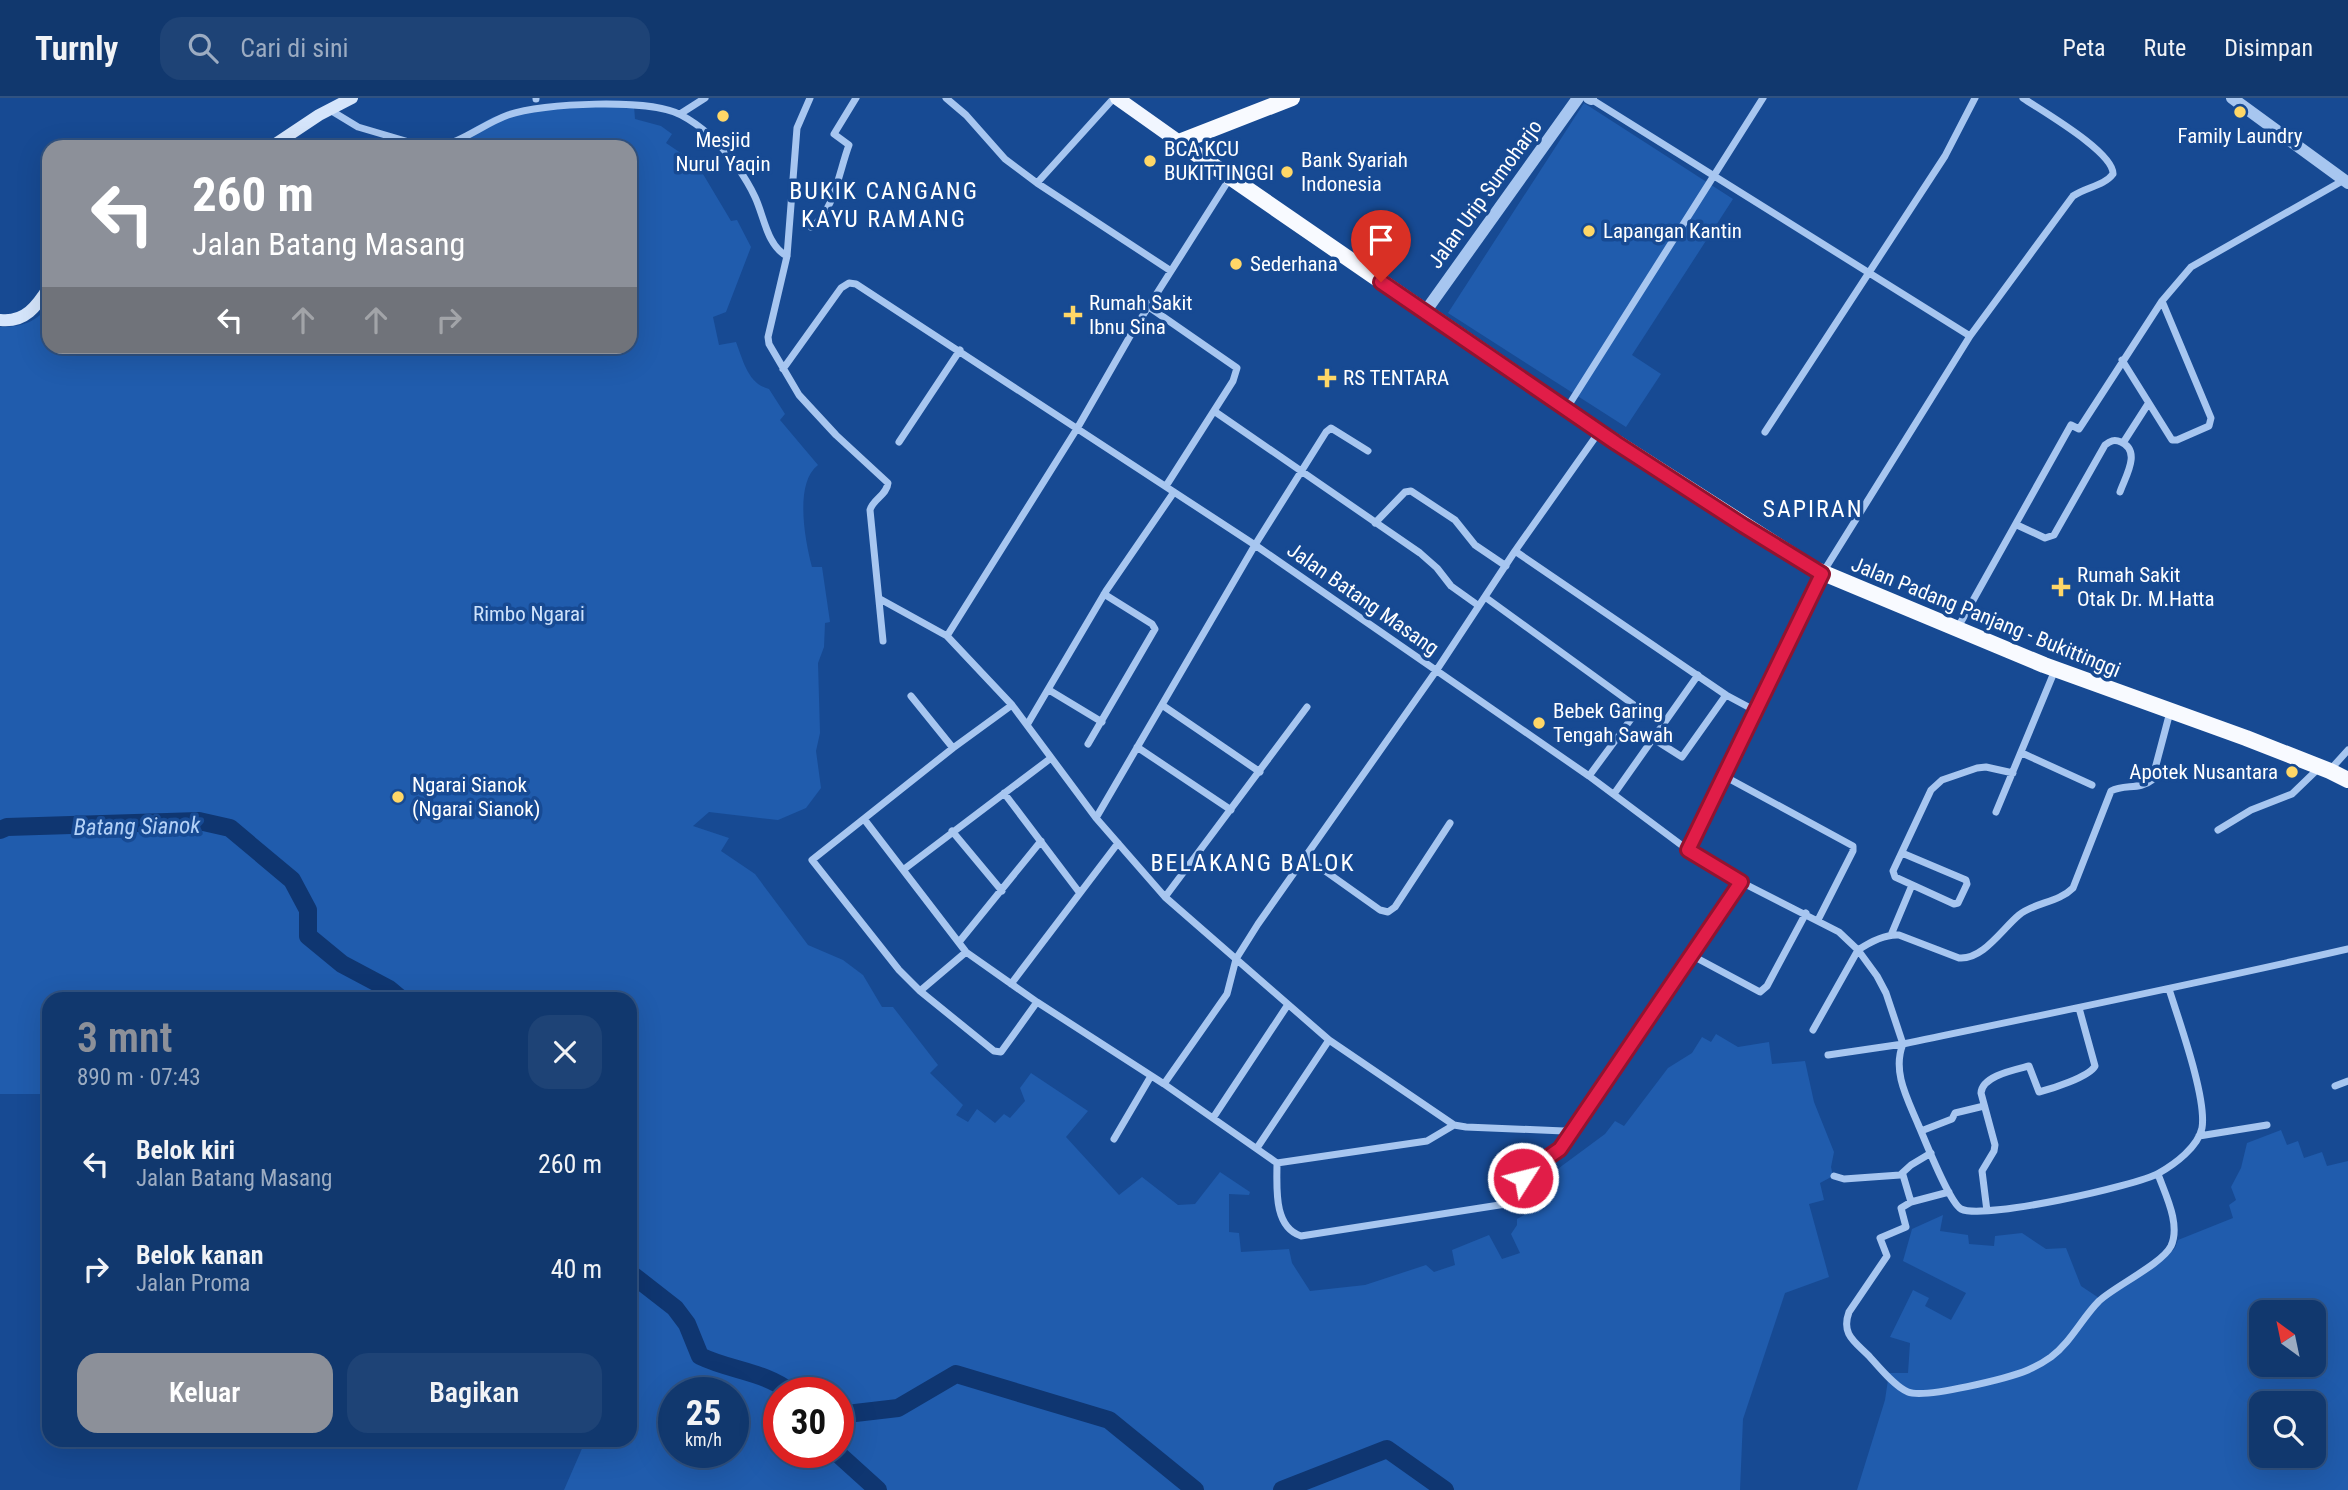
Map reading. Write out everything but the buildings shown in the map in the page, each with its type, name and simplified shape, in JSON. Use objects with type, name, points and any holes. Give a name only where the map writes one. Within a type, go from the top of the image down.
[{"type":"highway","points":[[1179,142],[1292,98]]},
{"type":"highway","name":"Jalan Padang Panjang - Bukittinggi","points":[[1179,142],[1600,432],[1822,574],[2055,669],[2246,738],[2348,780]]},
{"type":"main road","points":[[282,140],[352,98]]},
{"type":"main road","points":[[1115,98],[1179,142]]},
{"type":"main road","points":[[0,320],[14,320],[26,316],[42,298]]},
{"type":"street","points":[[680,114],[705,98]]},
{"type":"street","points":[[810,98],[801,116],[795,142],[787,256],[768,329],[769,344],[795,390],[815,413],[888,483],[886,490],[870,510],[883,641]]},
{"type":"street","points":[[810,227],[819,223],[829,206],[849,145],[834,134],[856,98]]},
{"type":"street","points":[[946,98],[966,115],[999,154],[1037,183],[1171,271]]},
{"type":"street","points":[[1037,183],[1115,98]]},
{"type":"street","points":[[1586,98],[1970,336]]},
{"type":"street","name":"Jalan Urip Sumoharjo","points":[[1425,312],[1586,98]]},
{"type":"street","points":[[1566,408],[1763,98]]},
{"type":"street","points":[[1765,432],[1945,156],[1975,98]]},
{"type":"street","points":[[1688,850],[1822,574],[1970,336],[2073,196],[2090,186],[2108,181],[2113,174],[2113,167],[2094,147],[2023,98]]},
{"type":"street","points":[[1957,630],[2071,425],[2079,429],[2122,360],[2178,280],[2203,259],[2346,181],[2232,98]]},
{"type":"street","points":[[457,140],[483,125],[509,115],[556,105],[633,105],[666,109],[680,114],[724,149],[757,200],[772,243],[779,253],[787,256]]},
{"type":"street","points":[[329,110],[358,128],[401,140]]},
{"type":"street","points":[[947,636],[1078,428],[1230,177]]},
{"type":"street","name":"Jalan Batang Masang","points":[[783,369],[841,288],[849,283],[856,284],[1255,545],[1589,776],[1688,850],[1741,882],[1839,932],[1858,950],[1886,993],[1903,1044]]},
{"type":"street","points":[[2122,360],[2172,440],[2206,429],[2211,422],[2162,301]]},
{"type":"street","points":[[1149,307],[1237,368],[1233,381],[1166,486]]},
{"type":"street","points":[[899,442],[960,351]]},
{"type":"street","points":[[2123,443],[2148,404]]},
{"type":"street","points":[[1214,411],[1420,553],[1437,568],[1451,586],[1479,606]]},
{"type":"street","points":[[1096,818],[1255,545],[1326,432],[1331,428],[1367,451]]},
{"type":"street","points":[[1164,1084],[1227,994],[1236,959],[1304,856],[1436,671],[1515,551],[1600,432]]},
{"type":"street","points":[[2017,525],[2045,538],[2054,535],[2105,445],[2116,440],[2129,449],[2132,461],[2120,492]]},
{"type":"street","points":[[1375,523],[1405,492],[1411,491],[1455,520],[1471,541],[1506,566]]},
{"type":"street","points":[[1027,725],[1104,594],[1174,492]]},
{"type":"street","points":[[1515,551],[1726,695],[1754,710]]},
{"type":"street","points":[[1088,744],[1155,629],[1152,624],[1104,594]]},
{"type":"street","points":[[1485,597],[1634,705],[1634,715],[1589,776]]},
{"type":"street","points":[[880,599],[947,636],[1012,705],[1096,818],[1165,897],[1329,1040],[1454,1125],[1564,1131],[1573,1128]]},
{"type":"street","points":[[1996,812],[2055,669]]},
{"type":"street","points":[[1614,794],[1698,676]]},
{"type":"street","points":[[1049,690],[1102,722]]},
{"type":"street","points":[[1652,738],[1682,757],[1726,695]]},
{"type":"street","points":[[911,696],[953,748]]},
{"type":"street","points":[[1012,705],[953,748],[812,860],[890,959],[920,991],[998,1053],[1037,1002]]},
{"type":"street","points":[[1162,705],[1260,772]]},
{"type":"street","points":[[1165,897],[1307,707]]},
{"type":"street","points":[[1813,1030],[1858,950],[1891,935],[1899,935],[1959,958],[1966,958],[1978,953],[2028,909],[2068,893],[2073,888],[2111,791],[2121,787],[2145,786],[2152,780],[2170,712]]},
{"type":"street","points":[[1137,747],[1231,810]]},
{"type":"street","points":[[2218,830],[2251,810],[2292,794],[2348,750]]},
{"type":"street","points":[[2022,753],[2092,785]]},
{"type":"street","points":[[903,870],[1051,758]]},
{"type":"street","points":[[1902,853],[1967,882],[1959,902],[1954,904],[1893,875],[1902,853],[1931,790],[1937,783],[1982,767],[2013,773]]},
{"type":"street","points":[[1724,776],[1853,846],[1853,851],[1818,920]]},
{"type":"street","points":[[1004,793],[1079,892]]},
{"type":"street","points":[[864,819],[966,952],[1277,1163],[1427,1141],[1437,1138],[1454,1125]]},
{"type":"street","points":[[1304,856],[1380,910],[1388,912],[1395,906],[1450,823]]},
{"type":"street","points":[[952,831],[1002,891]]},
{"type":"street","points":[[959,943],[1041,841]]},
{"type":"street","points":[[1011,984],[1118,843]]},
{"type":"street","points":[[1277,1163],[1279,1209],[1288,1229],[1301,1236],[1525,1201],[1528,1198],[1523,1175],[1556,1153],[1579,1123],[1741,882]]},
{"type":"street","points":[[1891,935],[1912,885]]},
{"type":"street","points":[[1691,955],[1760,992],[1767,986],[1806,913]]},
{"type":"street","points":[[1828,1055],[1903,1044],[2348,949]]},
{"type":"street","points":[[920,991],[966,952]]},
{"type":"street","points":[[1903,1044],[1898,1056],[1900,1079],[1956,1205],[1962,1209],[1987,1211],[2036,1204],[2144,1180],[2158,1174],[2190,1148],[2199,1136],[2203,1116],[2201,1100],[2169,989]]},
{"type":"street","points":[[1213,1118],[1287,1006]]},
{"type":"street","points":[[1987,1211],[1982,1171],[1994,1151],[1994,1145],[1981,1093],[1983,1084],[2030,1067],[2039,1092],[2094,1070],[2079,1008]]},
{"type":"street","points":[[1257,1148],[1329,1040]]},
{"type":"street","points":[[1114,1139],[1151,1076]]},
{"type":"street","points":[[2335,1086],[2348,1081]]},
{"type":"street","points":[[1921,1131],[1952,1119],[1956,1113],[1984,1105]]},
{"type":"street","points":[[2199,1136],[2267,1125]]},
{"type":"street","points":[[1834,1176],[1844,1179],[1903,1175],[1911,1165],[1931,1153]]},
{"type":"street","points":[[1949,1192],[1911,1202],[1901,1208],[1905,1228],[1880,1238],[1888,1256],[1849,1312],[1845,1322],[1851,1338],[1908,1392],[1923,1394],[1949,1391],[2027,1371],[2051,1357],[2070,1339],[2100,1300],[2147,1268],[2171,1247],[2175,1226],[2158,1174]]},
{"type":"street","points":[[1903,1175],[1911,1202]]},
{"type":"green space","name":"Rimbo Ngarai","points":[[570,102],[634,106],[635,119],[661,126],[672,134],[666,143],[697,164],[731,221],[737,220],[751,247],[726,312],[713,317],[719,345],[736,342],[751,377],[769,389],[785,414],[780,420],[818,465],[806,485],[803,513],[812,567],[822,567],[830,622],[825,623],[824,647],[818,663],[820,733],[816,751],[821,788],[806,808],[778,820],[709,812],[693,826],[729,838],[721,851],[755,874],[808,945],[843,960],[863,975],[882,1007],[893,1007],[938,1065],[930,1073],[963,1105],[956,1115],[968,1122],[977,1109],[995,1123],[1004,1114],[1010,1118],[1025,1101],[1020,1088],[1031,1073],[1088,1111],[1066,1137],[1119,1195],[1142,1177],[1178,1205],[1195,1204],[1220,1172],[1250,1192],[1249,1195],[1229,1194],[1229,1232],[1239,1233],[1241,1252],[1289,1249],[1292,1263],[1310,1291],[1365,1285],[1426,1265],[1434,1272],[1455,1265],[1452,1250],[1489,1235],[1502,1259],[1520,1253],[1511,1234],[1517,1225],[1517,1219],[1539,1207],[1536,1185],[1605,1134],[1615,1121],[1624,1126],[1668,1068],[1692,1053],[1702,1037],[1711,1042],[1716,1034],[1738,1047],[1769,1042],[1772,1064],[1805,1061],[1814,1102],[1834,1152],[1831,1167],[1833,1176],[1820,1183],[1824,1200],[1809,1204],[1829,1277],[1785,1293],[1743,1419],[1740,1490],[564,1490],[583,1447],[637,1447],[637,992],[42,992],[42,1094],[0,1094],[0,327],[28,323],[42,313],[42,354],[637,354],[637,140],[468,140],[466,132],[493,117]]},
{"type":"green space","points":[[1584,103],[1733,199],[1632,355],[1661,374],[1626,427],[1448,313]]},
{"type":"green space","points":[[2281,1130],[2287,1145],[2298,1141],[2304,1158],[2322,1152],[2327,1166],[2348,1161],[2348,1490],[1857,1490],[1885,1400],[1889,1373],[1908,1373],[1910,1343],[1890,1337],[1913,1290],[1929,1298],[1925,1306],[1951,1320],[1966,1293],[1903,1261],[1912,1229],[1943,1215],[1940,1231],[1968,1235],[1969,1244],[1994,1246],[1995,1236],[2022,1233],[2046,1249],[2066,1248],[2081,1286],[2099,1298],[2168,1255],[2178,1240],[2233,1218],[2229,1205],[2236,1200],[2231,1187],[2241,1168],[2247,1143]]},
{"type":"waterway","name":"Batang Sianok","points":[[0,830],[7,827],[199,821],[230,828],[292,880],[308,910],[308,936],[342,964],[393,992]]},
{"type":"waterway","name":"Batang Sianok","points":[[637,1278],[675,1308],[687,1324],[700,1356],[763,1377]]},
{"type":"waterway","points":[[854,1413],[898,1408],[956,1374],[1109,1420],[1195,1490]]},
{"type":"waterway","points":[[1282,1490],[1387,1449],[1445,1490]]},
{"type":"waterway","name":"Batang Sianok","points":[[854,1468],[878,1490]]},
{"type":"place","name":"Family Laundry","points":[[2240,112]]},
{"type":"place","name":"Mesjid Nurul Yaqin","points":[[723,116]]},
{"type":"place","name":"BCA KCU BUKITTINGGI","points":[[1150,161]]},
{"type":"place","name":"Bank Syariah Indonesia","points":[[1287,172]]},
{"type":"place","name":"Lapangan Kantin","points":[[1589,231]]},
{"type":"place","name":"Sederhana","points":[[1236,264]]},
{"type":"place","name":"Rumah Sakit Ibnu Sina","points":[[1073,315]]},
{"type":"place","name":"RS TENTARA","points":[[1327,378]]},
{"type":"place","name":"Rumah Sakit Otak Dr. M.Hatta","points":[[2061,587]]},
{"type":"place","name":"Bebek Garing Tengah Sawah","points":[[1539,723]]},
{"type":"place","name":"Apotek Nusantara","points":[[2292,772]]},
{"type":"place","name":"Ngarai Sianok (Ngarai Sianok)","points":[[398,797]]},
{"type":"district","name":"BUKIK CANGANG KAYU RAMANG","points":[[884,205]]},
{"type":"district","name":"SAPIRAN","points":[[1813,509]]},
{"type":"district","name":"BELAKANG BALOK","points":[[1253,863]]},
{"type":"route","points":[[1381,282],[1616,443],[1822,574],[1688,850],[1741,882],[1560,1149],[1525,1173],[1523,1178]]}]
